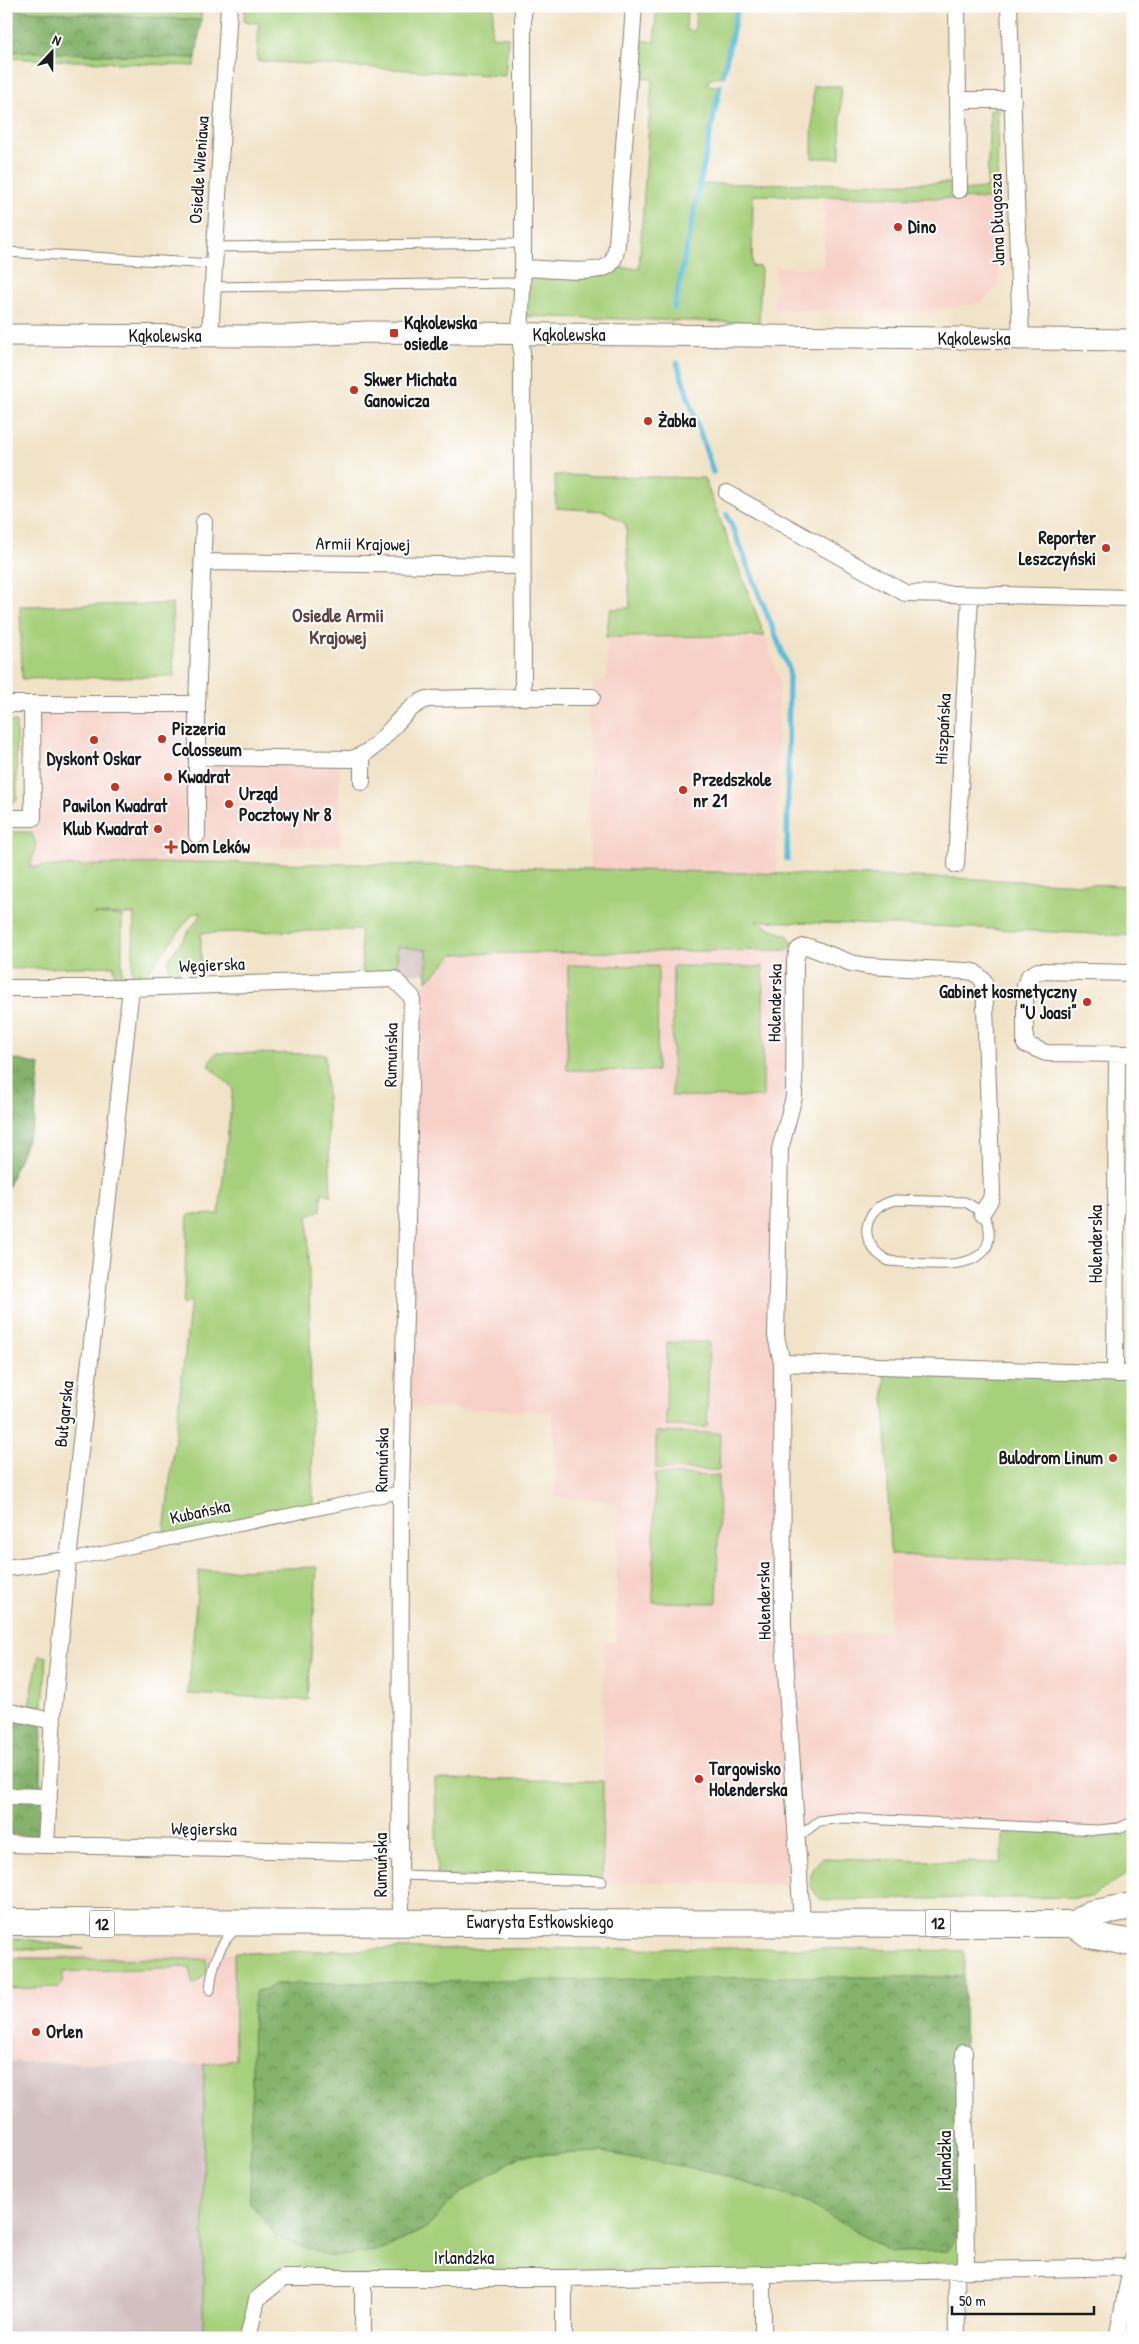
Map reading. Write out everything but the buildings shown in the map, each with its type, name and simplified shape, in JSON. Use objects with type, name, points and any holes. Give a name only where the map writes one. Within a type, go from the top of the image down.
[{"type":"main road","name":"Ewarysta Estkowskiego","points":[[6,1922],[244,1924],[802,1922],[1074,1924],[1090,1914],[1132,1905]]},
{"type":"main road","name":"12","points":[[1132,1905],[1128,1918],[1132,1944]]},
{"type":"main road","name":"Ewarysta Estkowskiego","points":[[1074,1924],[1090,1935],[1132,1944]]},
{"type":"street","name":"Osiedle Wieniawa","points":[[210,336],[229,6]]},
{"type":"street","points":[[523,6],[523,275],[520,335],[522,353],[523,697]]},
{"type":"street","points":[[523,275],[597,270],[609,265],[614,258],[617,244],[634,6]]},
{"type":"street","name":"Jana Długosza","points":[[956,6],[959,190]]},
{"type":"street","name":"Jana Długosza","points":[[1009,6],[1021,339]]},
{"type":"street","points":[[958,100],[1013,100]]},
{"type":"street","name":"Kąkolewska","points":[[6,335],[290,336],[368,332],[1133,340]]},
{"type":"street","points":[[727,493],[905,593],[1133,598]]},
{"type":"street","points":[[197,834],[198,704],[204,522]]},
{"type":"street","name":"Armii Krajowej","points":[[203,562],[522,566]]},
{"type":"street","name":"Hiszpańska","points":[[956,865],[970,595]]},
{"type":"street","points":[[198,757],[351,759],[362,756],[372,750],[407,711],[427,699],[592,697]]},
{"type":"street","points":[[6,704],[198,704]]},
{"type":"street","points":[[6,818],[33,818],[32,704]]},
{"type":"street","points":[[362,756],[362,782]]},
{"type":"street","name":"Holenderska","points":[[802,1922],[783,1626],[782,1362],[776,1336],[780,1149],[794,1097],[795,961],[798,950],[803,947],[809,947],[851,963],[867,966],[974,972],[984,981],[992,1192],[991,1199],[982,1213]]},
{"type":"street","name":"Holenderska","points":[[1115,1374],[1125,1054],[1046,1053],[1025,1044],[1025,985],[1029,976],[1038,971],[1133,973]]},
{"type":"street","name":"Węgierska","points":[[6,988],[131,988],[394,979],[412,997]]},
{"type":"street","name":"Bułgarska","points":[[46,1845],[53,1721],[68,1560],[131,988]]},
{"type":"street","name":"Rumuńska","points":[[402,1924],[401,1492],[412,997]]},
{"type":"street","points":[[782,1362],[1133,1374]]},
{"type":"street","name":"Kubańska","points":[[6,1568],[68,1560],[401,1492]]},
{"type":"street","points":[[6,1711],[53,1721]]},
{"type":"street","points":[[6,1796],[49,1797]]},
{"type":"street","name":"Węgierska","points":[[6,1844],[401,1854]]},
{"type":"street","name":"Irlandzka","points":[[957,2338],[961,2270],[964,2052]]},
{"type":"street","points":[[1117,2338],[1132,2264]]},
{"type":"street","name":"Irlandzka","points":[[248,2338],[257,2298],[283,2278],[564,2278],[961,2270],[1132,2264]]},
{"type":"street","points":[[763,2274],[763,2338]]},
{"type":"street","points":[[363,2278],[363,2338]]},
{"type":"street","points":[[564,2278],[564,2338]]},
{"type":"lane","points":[[214,247],[522,243]]},
{"type":"lane","points":[[6,252],[213,264]]},
{"type":"lane","points":[[212,287],[523,275]]},
{"type":"lane","points":[[894,1200],[965,1202],[982,1213],[989,1231],[988,1241],[977,1258],[968,1262],[958,1264],[888,1261],[871,1248],[867,1238],[866,1228],[869,1218],[875,1209],[884,1203],[894,1200]]},
{"type":"lane","points":[[798,1837],[819,1821],[842,1818],[1097,1830],[1119,1828],[1133,1822]]},
{"type":"lane","points":[[401,1875],[602,1881]]},
{"type":"lane","points":[[210,1990],[212,1971],[218,1953],[232,1932],[244,1924]]},
{"type":"shaded area","points":[[824,196],[997,199],[999,285],[982,302],[924,312],[774,309],[776,267],[823,267]]},
{"type":"shaded area","name":"Przedszkole nr 21","points":[[765,636],[779,678],[777,873],[590,878],[588,706],[592,706],[592,682],[607,681],[606,637]]},
{"type":"shaded area","points":[[32,704],[197,704],[198,757],[339,758],[340,846],[223,848],[197,862],[29,868],[33,818]]},
{"type":"shaded area","points":[[397,946],[427,950],[427,974],[397,973]]},
{"type":"shaded area","points":[[798,950],[794,1097],[780,1149],[784,1636],[890,1631],[890,1555],[1133,1564],[1133,1822],[1119,1828],[819,1821],[798,1837],[800,1885],[602,1881],[604,1642],[616,1642],[617,1501],[556,1498],[553,1412],[403,1407],[412,997],[453,954]]},
{"type":"shaded area","points":[[234,1953],[235,2060],[204,2064],[6,2062],[6,1956]]},
{"type":"shaded area","points":[[6,2062],[204,2064],[203,2338],[6,2338]]},
{"type":"green space","points":[[6,6],[202,6],[201,20],[6,10]]},
{"type":"green space","points":[[245,6],[494,6],[491,36],[508,37],[505,76],[257,61],[259,23],[244,22]]},
{"type":"green space","points":[[657,6],[687,6],[686,30],[695,31],[696,6],[738,6],[723,75],[709,80],[707,85],[720,86],[701,184],[959,183],[959,190],[987,188],[990,109],[998,108],[997,199],[753,195],[752,266],[761,267],[759,323],[521,316],[523,268],[639,268],[652,79],[638,77],[641,40],[654,42]]},
{"type":"green space","points":[[6,10],[201,20],[196,58],[6,51]]},
{"type":"green space","points":[[6,51],[196,58],[194,66],[6,58]]},
{"type":"green space","points":[[813,86],[841,86],[840,158],[812,158]]},
{"type":"green space","points":[[555,475],[704,478],[765,636],[606,637],[610,609],[630,608],[626,524],[604,511],[556,508]]},
{"type":"green space","points":[[172,604],[174,676],[22,679],[20,606]]},
{"type":"green space","points":[[6,721],[16,722],[17,800],[11,804],[6,804]]},
{"type":"green space","points":[[6,832],[31,832],[36,844],[30,867],[206,862],[476,866],[952,878],[1133,886],[1133,936],[955,927],[755,921],[788,936],[793,944],[788,950],[454,954],[427,981],[427,950],[397,946],[397,973],[363,980],[360,930],[201,933],[201,964],[179,965],[178,978],[171,974],[168,960],[202,913],[193,913],[144,977],[132,980],[134,914],[93,914],[122,916],[122,979],[115,980],[114,966],[6,969]]},
{"type":"green space","points":[[568,965],[658,966],[657,1071],[567,1070]]},
{"type":"green space","points":[[673,966],[763,967],[763,1097],[672,1096]]},
{"type":"green space","points":[[216,1053],[325,1054],[331,1196],[322,1192],[321,1210],[308,1217],[313,1510],[163,1540],[191,1300],[183,1305],[188,1215],[219,1214],[233,1088],[208,1065]]},
{"type":"green space","points":[[6,1057],[40,1065],[34,1123],[6,1191]]},
{"type":"green space","points":[[667,1342],[709,1342],[707,1427],[666,1426]]},
{"type":"green space","points":[[884,1366],[1133,1372],[1133,1564],[890,1555]]},
{"type":"green space","points":[[656,1432],[720,1433],[719,1470],[656,1469]]},
{"type":"green space","points":[[655,1474],[719,1476],[717,1603],[653,1602]]},
{"type":"green space","points":[[317,1567],[308,1700],[188,1694],[199,1571]]},
{"type":"green space","points":[[39,1655],[47,1657],[43,1705],[29,1706]]},
{"type":"green space","points":[[6,1718],[42,1726],[40,1838],[11,1834],[6,1796]]},
{"type":"green space","points":[[435,1779],[603,1781],[602,1881],[437,1876]]},
{"type":"green space","points":[[1133,1822],[1133,1870],[1091,1897],[822,1900],[811,1885],[811,1874],[823,1858],[1001,1863],[1004,1826],[1097,1830]]},
{"type":"green space","points":[[6,1939],[27,1939],[84,1949],[6,1949]]},
{"type":"green space","points":[[793,1948],[964,1951],[964,1977],[276,1984],[267,1989],[256,1991],[253,2003],[250,2202],[276,2236],[382,2250],[428,2227],[457,2195],[522,2155],[601,2152],[709,2171],[808,2203],[891,2252],[965,2224],[966,2270],[283,2278],[257,2299],[248,2338],[203,2338],[204,2064],[235,2060],[234,1953],[385,1949]]},
{"type":"green space","points":[[6,1958],[206,1959],[207,1967],[205,1974],[192,1984],[190,1967],[63,1972],[62,1984],[59,1987],[8,1989],[6,1994]]},
{"type":"green space","points":[[780,1977],[964,1977],[965,2223],[948,2251],[891,2252],[808,2203],[709,2171],[601,2152],[522,2155],[457,2195],[428,2227],[382,2250],[332,2257],[276,2236],[250,2202],[253,2003],[256,1991],[267,1989],[276,1984]]},
{"type":"waterway","points":[[723,75],[738,6]]},
{"type":"waterway","points":[[674,308],[720,86]]},
{"type":"waterway","points":[[677,363],[713,472]]},
{"type":"waterway","points":[[727,514],[789,669],[787,859]]},
{"type":"place","name":"Dino","points":[[898,227]]},
{"type":"place","name":"Kąkolewska osiedle","points":[[394,333]]},
{"type":"place","name":"Skwer Michała Ganowicza","points":[[354,390]]},
{"type":"place","name":"Żabka","points":[[648,421]]},
{"type":"place","name":"Reporter Leszczyński","points":[[1106,548]]},
{"type":"place","name":"Pizzeria Colosseum","points":[[162,739]]},
{"type":"place","name":"Dyskont Oskar","points":[[94,740]]},
{"type":"place","name":"Kwadrat","points":[[168,777]]},
{"type":"place","name":"Pawilon Kwadrat","points":[[115,787]]},
{"type":"place","name":"Przedszkole nr 21","points":[[683,790]]},
{"type":"place","name":"Urząd Pocztowy Nr 8","points":[[229,804]]},
{"type":"place","name":"Klub Kwadrat","points":[[158,829]]},
{"type":"place","name":"Dom Leków","points":[[171,847]]},
{"type":"place","name":"Gabinet kosmetyczny \"U Joasi\"","points":[[1087,1002]]},
{"type":"place","name":"Bulodrom Linum","points":[[1113,1458]]},
{"type":"place","name":"Targowisko Holenderska","points":[[699,1779]]},
{"type":"place","name":"Orlen","points":[[36,2032]]},
{"type":"district","name":"Osiedle Armii Krajowej","points":[[338,626]]}]
